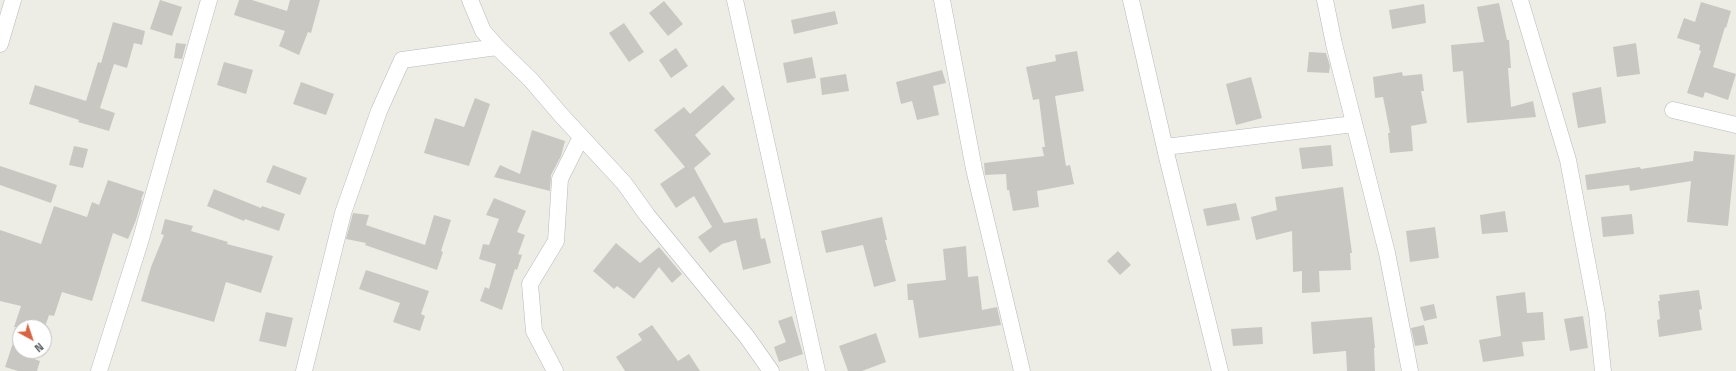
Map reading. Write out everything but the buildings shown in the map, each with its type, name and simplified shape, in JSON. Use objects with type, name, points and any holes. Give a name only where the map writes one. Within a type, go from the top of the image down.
[{"type":"street","points":[[0,44],[13,0]]},
{"type":"street","points":[[99,371],[140,242],[209,0]]},
{"type":"street","points":[[470,0],[483,31],[531,80],[624,183],[647,215],[747,337],[771,371]]},
{"type":"street","points":[[735,0],[817,371]]},
{"type":"street","points":[[942,0],[974,169],[1022,371]]},
{"type":"street","points":[[1131,0],[1165,148],[1220,371]]},
{"type":"street","points":[[1325,0],[1334,44],[1387,253],[1410,371]]},
{"type":"street","points":[[1520,0],[1568,160],[1597,314],[1603,371]]},
{"type":"street","points":[[304,371],[343,213],[379,111],[402,60],[497,47]]},
{"type":"street","points":[[1673,110],[1736,125]]},
{"type":"street","points":[[1165,148],[1354,124]]},
{"type":"street","points":[[555,371],[534,331],[530,284],[556,240],[560,179],[580,136]]}]
